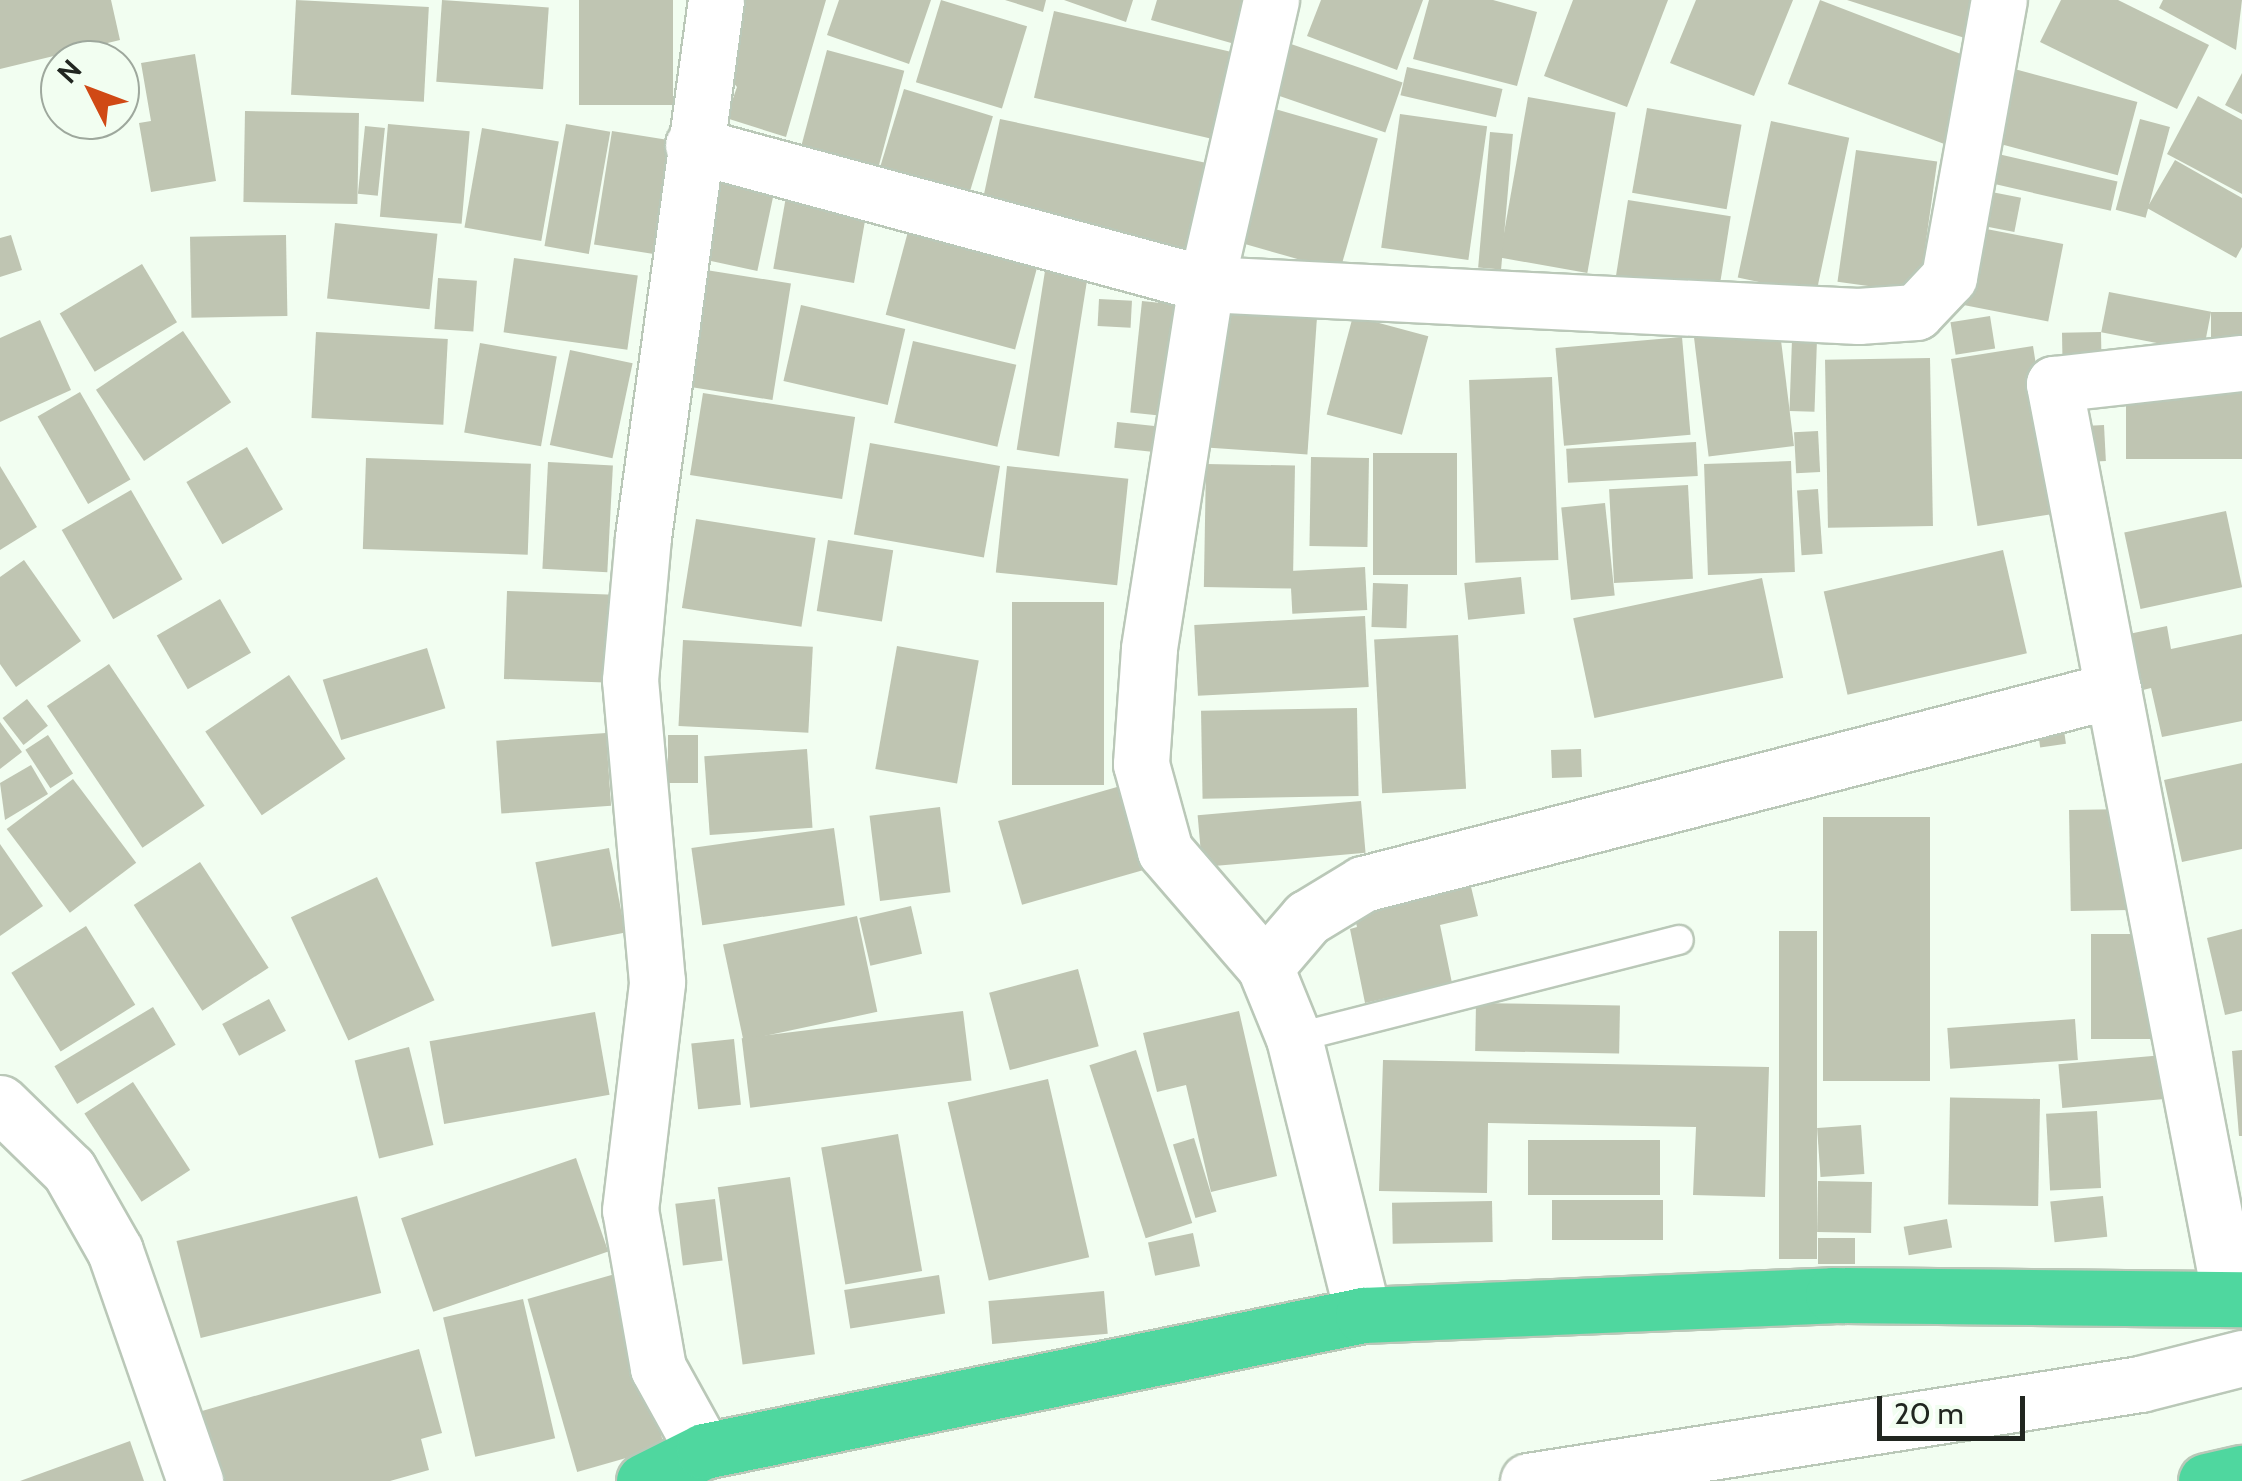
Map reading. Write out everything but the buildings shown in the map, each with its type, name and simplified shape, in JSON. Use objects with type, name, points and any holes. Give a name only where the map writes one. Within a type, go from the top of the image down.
[{"type":"highway","points":[[644,1481],[704,1451],[1362,1315],[1832,1294],[2236,1298]]},
{"type":"highway","points":[[2206,1481],[2242,1473]]},
{"type":"street","points":[[704,1451],[658,1368],[630,1210],[657,982],[630,680],[693,145],[716,0]]},
{"type":"street","points":[[1271,0],[1206,284],[1149,650],[1141,764],[1164,851],[1265,967],[1294,1038],[1362,1315]]},
{"type":"street","points":[[693,145],[1206,284],[1858,316],[1916,312],[1949,277],[1999,0]]},
{"type":"street","points":[[2236,1298],[2054,384],[2242,363]]},
{"type":"street","points":[[1265,967],[1306,918],[1363,884],[2112,690]]},
{"type":"street","points":[[0,1103],[68,1170],[115,1250],[196,1481]]},
{"type":"street","points":[[1528,1481],[2140,1384],[2242,1358]]},
{"type":"lane","points":[[1294,1038],[1679,940]]}]
